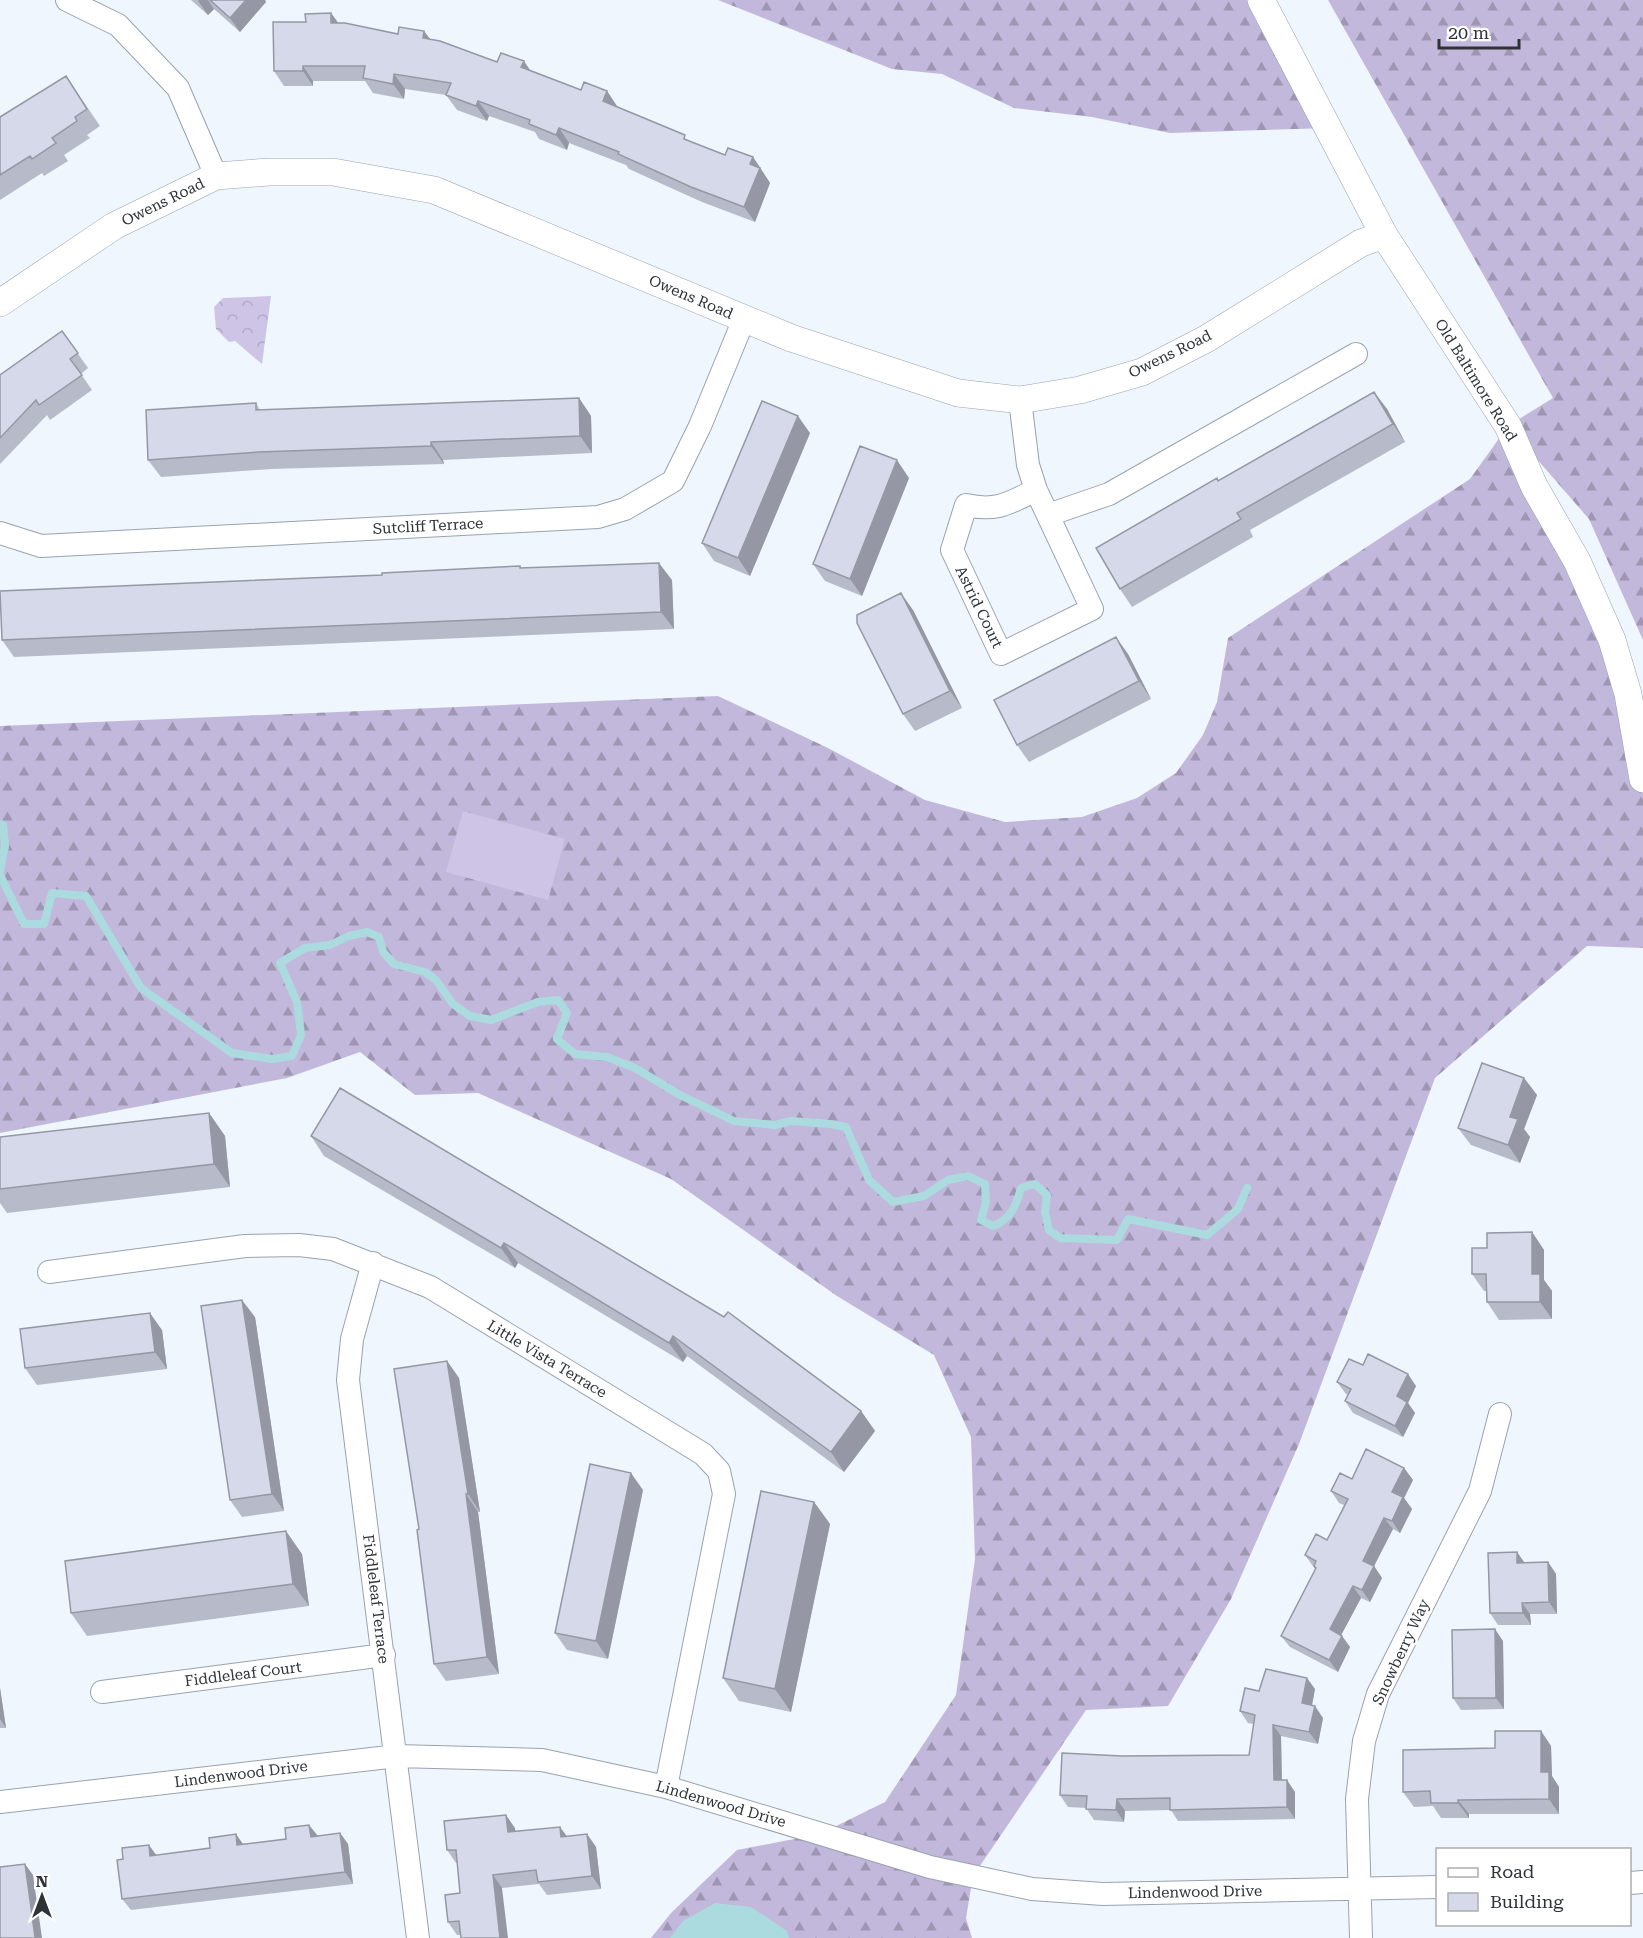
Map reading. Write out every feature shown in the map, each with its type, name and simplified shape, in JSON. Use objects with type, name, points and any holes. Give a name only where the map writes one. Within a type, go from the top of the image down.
[{"type":"street","points":[[67,0],[118,25],[178,88],[216,176]]},
{"type":"street","name":"Old Baltimore Road","points":[[1261,0],[1384,235],[1508,426],[1534,486],[1577,561],[1612,640],[1621,672],[1643,779]]},
{"type":"street","name":"Owens Road","points":[[0,303],[114,226],[216,176],[269,172],[333,172],[434,190],[791,338],[958,393],[1020,400],[1080,390],[1142,372],[1206,339],[1361,243],[1384,235]]},
{"type":"street","name":"Sutcliff Terrace","points":[[0,533],[41,546],[607,514],[625,509],[673,481],[700,426],[744,319]]},
{"type":"street","points":[[1048,515],[1109,495],[1356,354]]},
{"type":"street","name":"Astrid Court","points":[[1020,400],[1028,465],[1036,490],[1092,609],[1002,654],[952,549],[966,505],[985,509],[999,508],[1036,490]]},
{"type":"street","name":"Little Vista Terrace","points":[[49,1272],[245,1246],[298,1245],[333,1249],[430,1287],[703,1454],[719,1471],[724,1494],[666,1787]]},
{"type":"street","name":"Fiddleleaf Terrace","points":[[373,1263],[352,1339],[348,1380],[397,1756],[418,1938]]},
{"type":"street","name":"Snowberry Way","points":[[1361,1938],[1357,1799],[1364,1741],[1378,1694],[1480,1491],[1500,1414]]},
{"type":"street","name":"Fiddleleaf Court","points":[[102,1692],[384,1655]]},
{"type":"street","name":"Lindenwood Drive","points":[[0,1802],[397,1756],[542,1760],[666,1787],[930,1866],[1032,1889],[1103,1894],[1436,1887]]},
{"type":"green space","points":[[718,0],[1261,0],[1329,128],[1170,133],[1092,117],[1014,108],[942,74],[892,69]]},
{"type":"green space","points":[[1328,0],[1643,0],[1643,640],[1589,519],[1510,428],[1577,561],[1643,779],[1643,948],[1587,946],[1435,1078],[1299,1444],[1231,1599],[1168,1706],[1086,1710],[973,1876],[966,1918],[972,1938],[651,1938],[671,1913],[737,1850],[820,1834],[885,1802],[956,1695],[975,1559],[971,1437],[934,1355],[837,1296],[671,1179],[478,1093],[415,1095],[360,1052],[287,1078],[0,1133],[0,726],[718,696],[828,748],[925,800],[1005,822],[1082,817],[1137,798],[1176,773],[1203,735],[1217,702],[1228,638],[1470,479],[1508,426],[1553,398]]},
{"type":"green space","points":[[271,296],[262,364],[235,341],[229,342],[216,329],[214,307],[223,298]]},
{"type":"green space","points":[[463,811],[565,839],[548,900],[446,872]]},
{"type":"water","points":[[715,1903],[751,1907],[787,1931],[789,1938],[670,1938],[683,1921]]},
{"type":"building","points":[[210,0],[246,0],[230,18]]},
{"type":"building","points":[[331,13],[331,23],[345,23],[398,34],[399,27],[424,31],[423,38],[440,41],[497,62],[501,53],[524,61],[521,67],[581,90],[584,82],[607,91],[603,101],[685,135],[684,139],[725,155],[728,148],[753,157],[750,164],[760,168],[744,207],[691,187],[618,154],[619,152],[559,128],[556,135],[529,124],[530,120],[478,101],[476,106],[446,95],[451,83],[394,74],[393,84],[363,78],[365,66],[303,66],[303,71],[274,71],[273,22],[306,22],[305,14]]},
{"type":"building","points":[[66,76],[87,109],[75,117],[77,121],[52,138],[56,143],[32,159],[30,156],[0,175],[0,117]]},
{"type":"building","points":[[62,331],[78,353],[70,359],[82,375],[39,405],[36,400],[0,438],[0,375]]},
{"type":"building","points":[[1374,392],[1393,424],[1237,513],[1241,519],[1120,589],[1096,548],[1217,478],[1218,481]]},
{"type":"building","points":[[579,398],[580,436],[431,442],[431,446],[259,452],[148,460],[146,410],[256,403],[256,410]]},
{"type":"building","points":[[762,401],[798,416],[738,558],[702,543]]},
{"type":"building","points":[[860,446],[897,460],[850,579],[813,564]]},
{"type":"building","points":[[659,563],[661,612],[2,640],[0,591],[382,575],[382,573],[520,566],[520,568]]},
{"type":"building","points":[[901,593],[950,691],[903,714],[857,623],[857,615]]},
{"type":"building","points":[[1116,637],[1139,681],[1017,745],[994,700]]},
{"type":"building","points":[[1482,1063],[1524,1078],[1510,1117],[1518,1119],[1508,1145],[1458,1128]]},
{"type":"building","points":[[340,1088],[724,1317],[728,1312],[861,1411],[831,1452],[673,1336],[669,1343],[504,1243],[501,1248],[311,1136]]},
{"type":"building","points":[[209,1113],[214,1164],[0,1189],[0,1137]]},
{"type":"building","points":[[1532,1232],[1532,1274],[1540,1274],[1540,1302],[1487,1302],[1486,1274],[1472,1274],[1472,1248],[1487,1248],[1487,1233]]},
{"type":"building","points":[[242,1300],[272,1494],[230,1500],[201,1306]]},
{"type":"building","points":[[150,1313],[155,1352],[25,1368],[20,1329]]},
{"type":"building","points":[[1368,1354],[1408,1374],[1397,1396],[1407,1402],[1395,1426],[1345,1401],[1351,1389],[1337,1382],[1349,1359],[1363,1365]]},
{"type":"building","points":[[447,1361],[468,1494],[466,1494],[487,1657],[434,1664],[417,1530],[419,1529],[394,1369]]},
{"type":"building","points":[[1366,1449],[1404,1468],[1392,1492],[1403,1497],[1392,1521],[1384,1518],[1363,1561],[1374,1566],[1362,1590],[1353,1586],[1330,1629],[1342,1636],[1329,1660],[1281,1636],[1316,1568],[1314,1566],[1316,1561],[1305,1555],[1316,1534],[1327,1540],[1348,1499],[1331,1491],[1340,1473],[1352,1479]]},
{"type":"building","points":[[590,1464],[631,1473],[596,1641],[555,1633]]},
{"type":"building","points":[[761,1491],[814,1502],[775,1689],[723,1678]]},
{"type":"building","points":[[286,1531],[293,1584],[71,1613],[65,1561]]},
{"type":"building","points":[[1517,1552],[1517,1563],[1548,1562],[1549,1602],[1522,1603],[1523,1613],[1490,1613],[1488,1553]]},
{"type":"building","points":[[1495,1629],[1496,1698],[1453,1698],[1452,1630]]},
{"type":"building","points":[[1266,1669],[1307,1678],[1302,1703],[1315,1706],[1309,1732],[1273,1725],[1274,1780],[1287,1780],[1287,1807],[1170,1810],[1170,1798],[1117,1799],[1116,1810],[1086,1809],[1087,1796],[1060,1795],[1062,1753],[1122,1756],[1249,1755],[1255,1715],[1240,1711],[1245,1688],[1259,1691]]},
{"type":"building","points":[[1495,1731],[1541,1731],[1541,1772],[1549,1772],[1549,1799],[1458,1800],[1458,1803],[1431,1803],[1430,1791],[1403,1792],[1403,1750],[1495,1748]]},
{"type":"building","points":[[506,1815],[508,1832],[560,1827],[561,1837],[587,1834],[592,1876],[538,1882],[536,1870],[493,1875],[500,1938],[461,1938],[459,1921],[448,1922],[445,1895],[460,1893],[456,1850],[447,1850],[444,1821]]},
{"type":"building","points":[[309,1825],[311,1837],[340,1833],[345,1872],[122,1899],[117,1860],[123,1859],[122,1848],[149,1845],[150,1856],[210,1848],[209,1838],[236,1834],[237,1845],[286,1839],[285,1828]]},
{"type":"building","points":[[25,1864],[35,1937],[39,1936],[39,1938],[0,1938],[0,1867]]},
{"type":"waterway","points":[[0,824],[3,825],[5,846],[0,871]]},
{"type":"waterway","points":[[0,875],[24,924],[44,924],[52,893],[86,896],[141,988],[232,1053],[272,1059],[292,1056],[301,1035],[297,1002],[280,963],[305,948],[330,945],[349,936],[367,932],[379,937],[383,952],[394,964],[425,972],[436,980],[453,1004],[470,1016],[491,1020],[538,1002],[558,1000],[567,1013],[557,1039],[575,1054],[607,1057],[635,1068],[680,1095],[734,1121],[775,1125],[791,1121],[846,1127],[869,1180],[893,1202],[924,1196],[948,1180],[968,1176],[985,1184],[986,1202],[981,1220],[993,1226],[1004,1220],[1012,1211],[1021,1188],[1035,1184],[1047,1195],[1045,1212],[1049,1230],[1060,1238],[1117,1240],[1128,1219],[1207,1235],[1238,1209],[1247,1188]]}]
